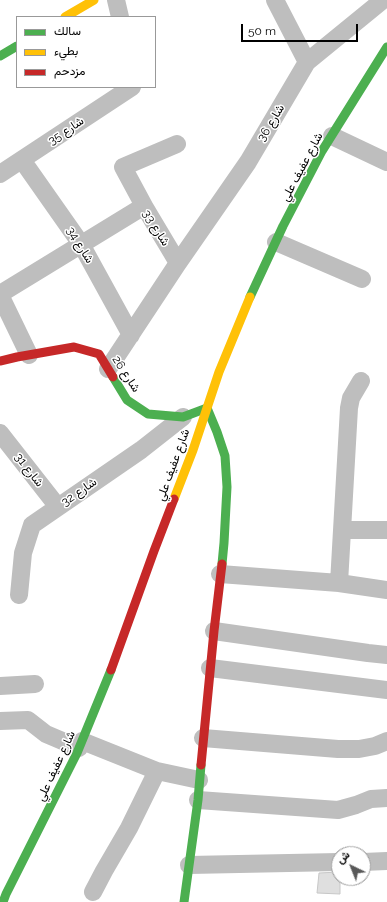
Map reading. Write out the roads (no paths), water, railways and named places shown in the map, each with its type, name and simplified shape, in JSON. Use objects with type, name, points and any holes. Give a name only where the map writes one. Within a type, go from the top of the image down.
[{"type":"main road","points":[[67,16],[94,0]]},
{"type":"main road","points":[[0,56],[16,47]]},
{"type":"main road","name":"شارع عفيف علي","points":[[3,902],[80,744],[114,664],[219,372],[248,302],[276,242],[322,151],[380,69],[387,47]]},
{"type":"main road","name":"شارع 26","points":[[0,361],[74,347],[99,354],[127,400],[148,414],[184,417],[207,408]]},
{"type":"main road","points":[[184,902],[198,800],[210,668],[224,543],[227,487],[225,456],[207,408]]},
{"type":"street","points":[[116,0],[120,16]]},
{"type":"street","points":[[274,0],[307,62]]},
{"type":"street","name":"شارع 36","points":[[178,263],[248,162],[307,62],[383,0]]},
{"type":"street","name":"شارع 35","points":[[0,174],[130,88]]},
{"type":"street","points":[[332,136],[387,162]]},
{"type":"street","points":[[144,206],[123,167],[177,144]]},
{"type":"street","name":"شارع 34","points":[[22,160],[81,244],[131,335]]},
{"type":"street","name":"شارع 33","points":[[0,294],[144,206],[178,263]]},
{"type":"street","points":[[276,242],[362,279]]},
{"type":"street","points":[[108,369],[178,263]]},
{"type":"street","points":[[0,294],[29,355]]},
{"type":"street","points":[[339,583],[349,408],[351,398],[361,381]]},
{"type":"street","name":"شارع 32","points":[[19,595],[23,553],[32,525],[141,450],[184,417]]},
{"type":"street","name":"شارع 31","points":[[0,433],[58,507]]},
{"type":"street","points":[[342,530],[387,530]]},
{"type":"street","points":[[220,574],[339,583],[387,590]]},
{"type":"street","points":[[214,631],[387,655]]},
{"type":"street","points":[[210,668],[387,690]]},
{"type":"street","points":[[0,686],[35,684]]},
{"type":"street","points":[[0,721],[28,720],[46,734],[80,744],[157,771],[200,780]]},
{"type":"street","points":[[204,738],[338,749],[359,749],[375,746],[387,741]]},
{"type":"street","points":[[93,892],[129,828],[157,771]]},
{"type":"street","points":[[198,800],[338,810],[371,799],[387,798]]},
{"type":"street","points":[[371,862],[387,861]]},
{"type":"street","points":[[189,865],[331,862]]}]
